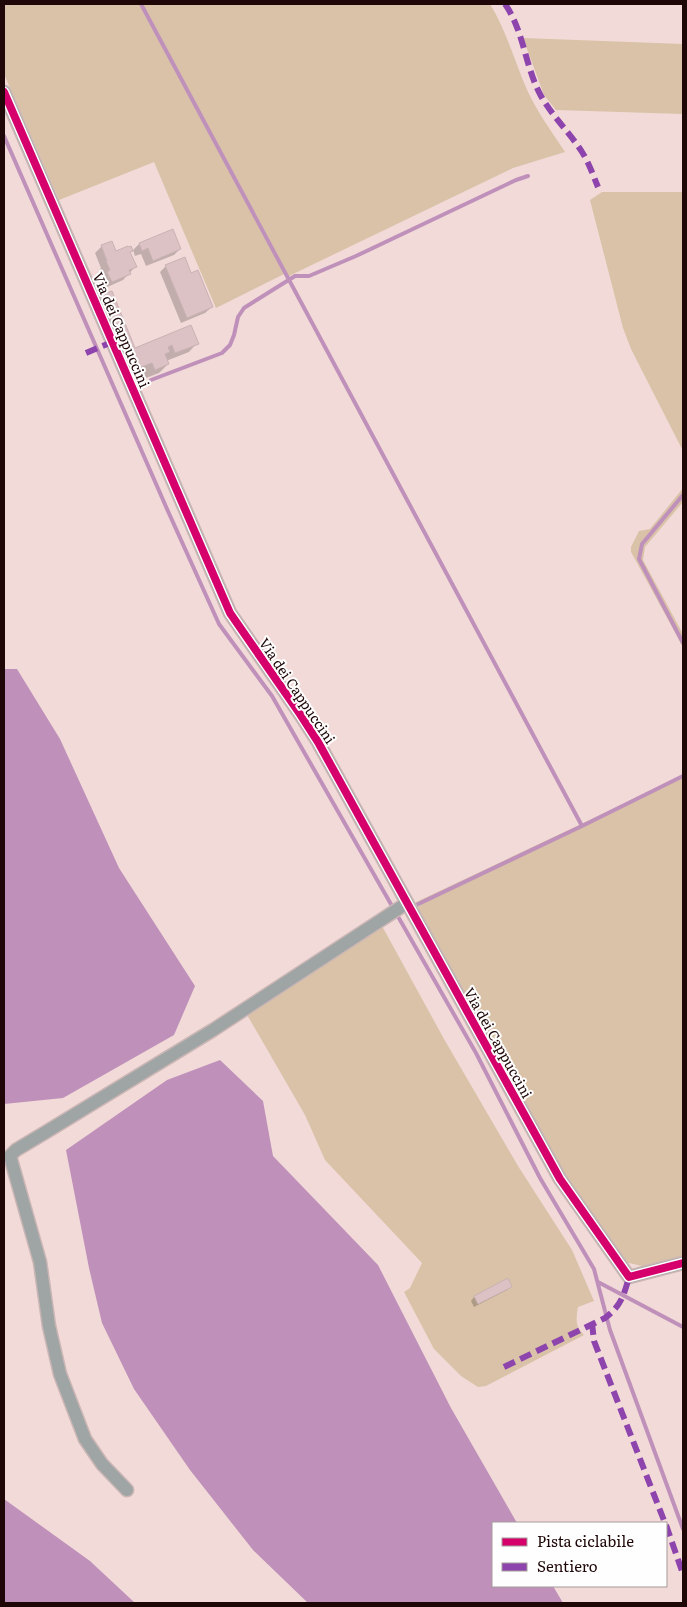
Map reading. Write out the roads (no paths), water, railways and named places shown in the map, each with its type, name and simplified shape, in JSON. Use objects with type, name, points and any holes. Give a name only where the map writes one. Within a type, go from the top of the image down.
[{"type":"street","name":"Via dei Cappuccini","points":[[4,92],[230,613],[318,742],[560,1179],[629,1277],[683,1263]]},
{"type":"street","points":[[127,1490],[102,1464],[85,1439],[60,1374],[49,1326],[40,1262],[10,1156],[31,1141],[213,1030],[407,903]]},
{"type":"waterway","points":[[141,4],[582,826],[683,776]]},
{"type":"waterway","points":[[4,136],[219,624],[272,696],[476,1053],[540,1178],[594,1269],[610,1330],[683,1529]]},
{"type":"waterway","points":[[151,380],[222,353],[230,345],[238,317],[244,308],[295,276],[309,276],[356,256],[528,176]]},
{"type":"waterway","points":[[683,495],[642,544],[639,559],[683,643]]},
{"type":"waterway","points":[[412,907],[582,826]]},
{"type":"waterway","points":[[598,1282],[683,1327]]}]
